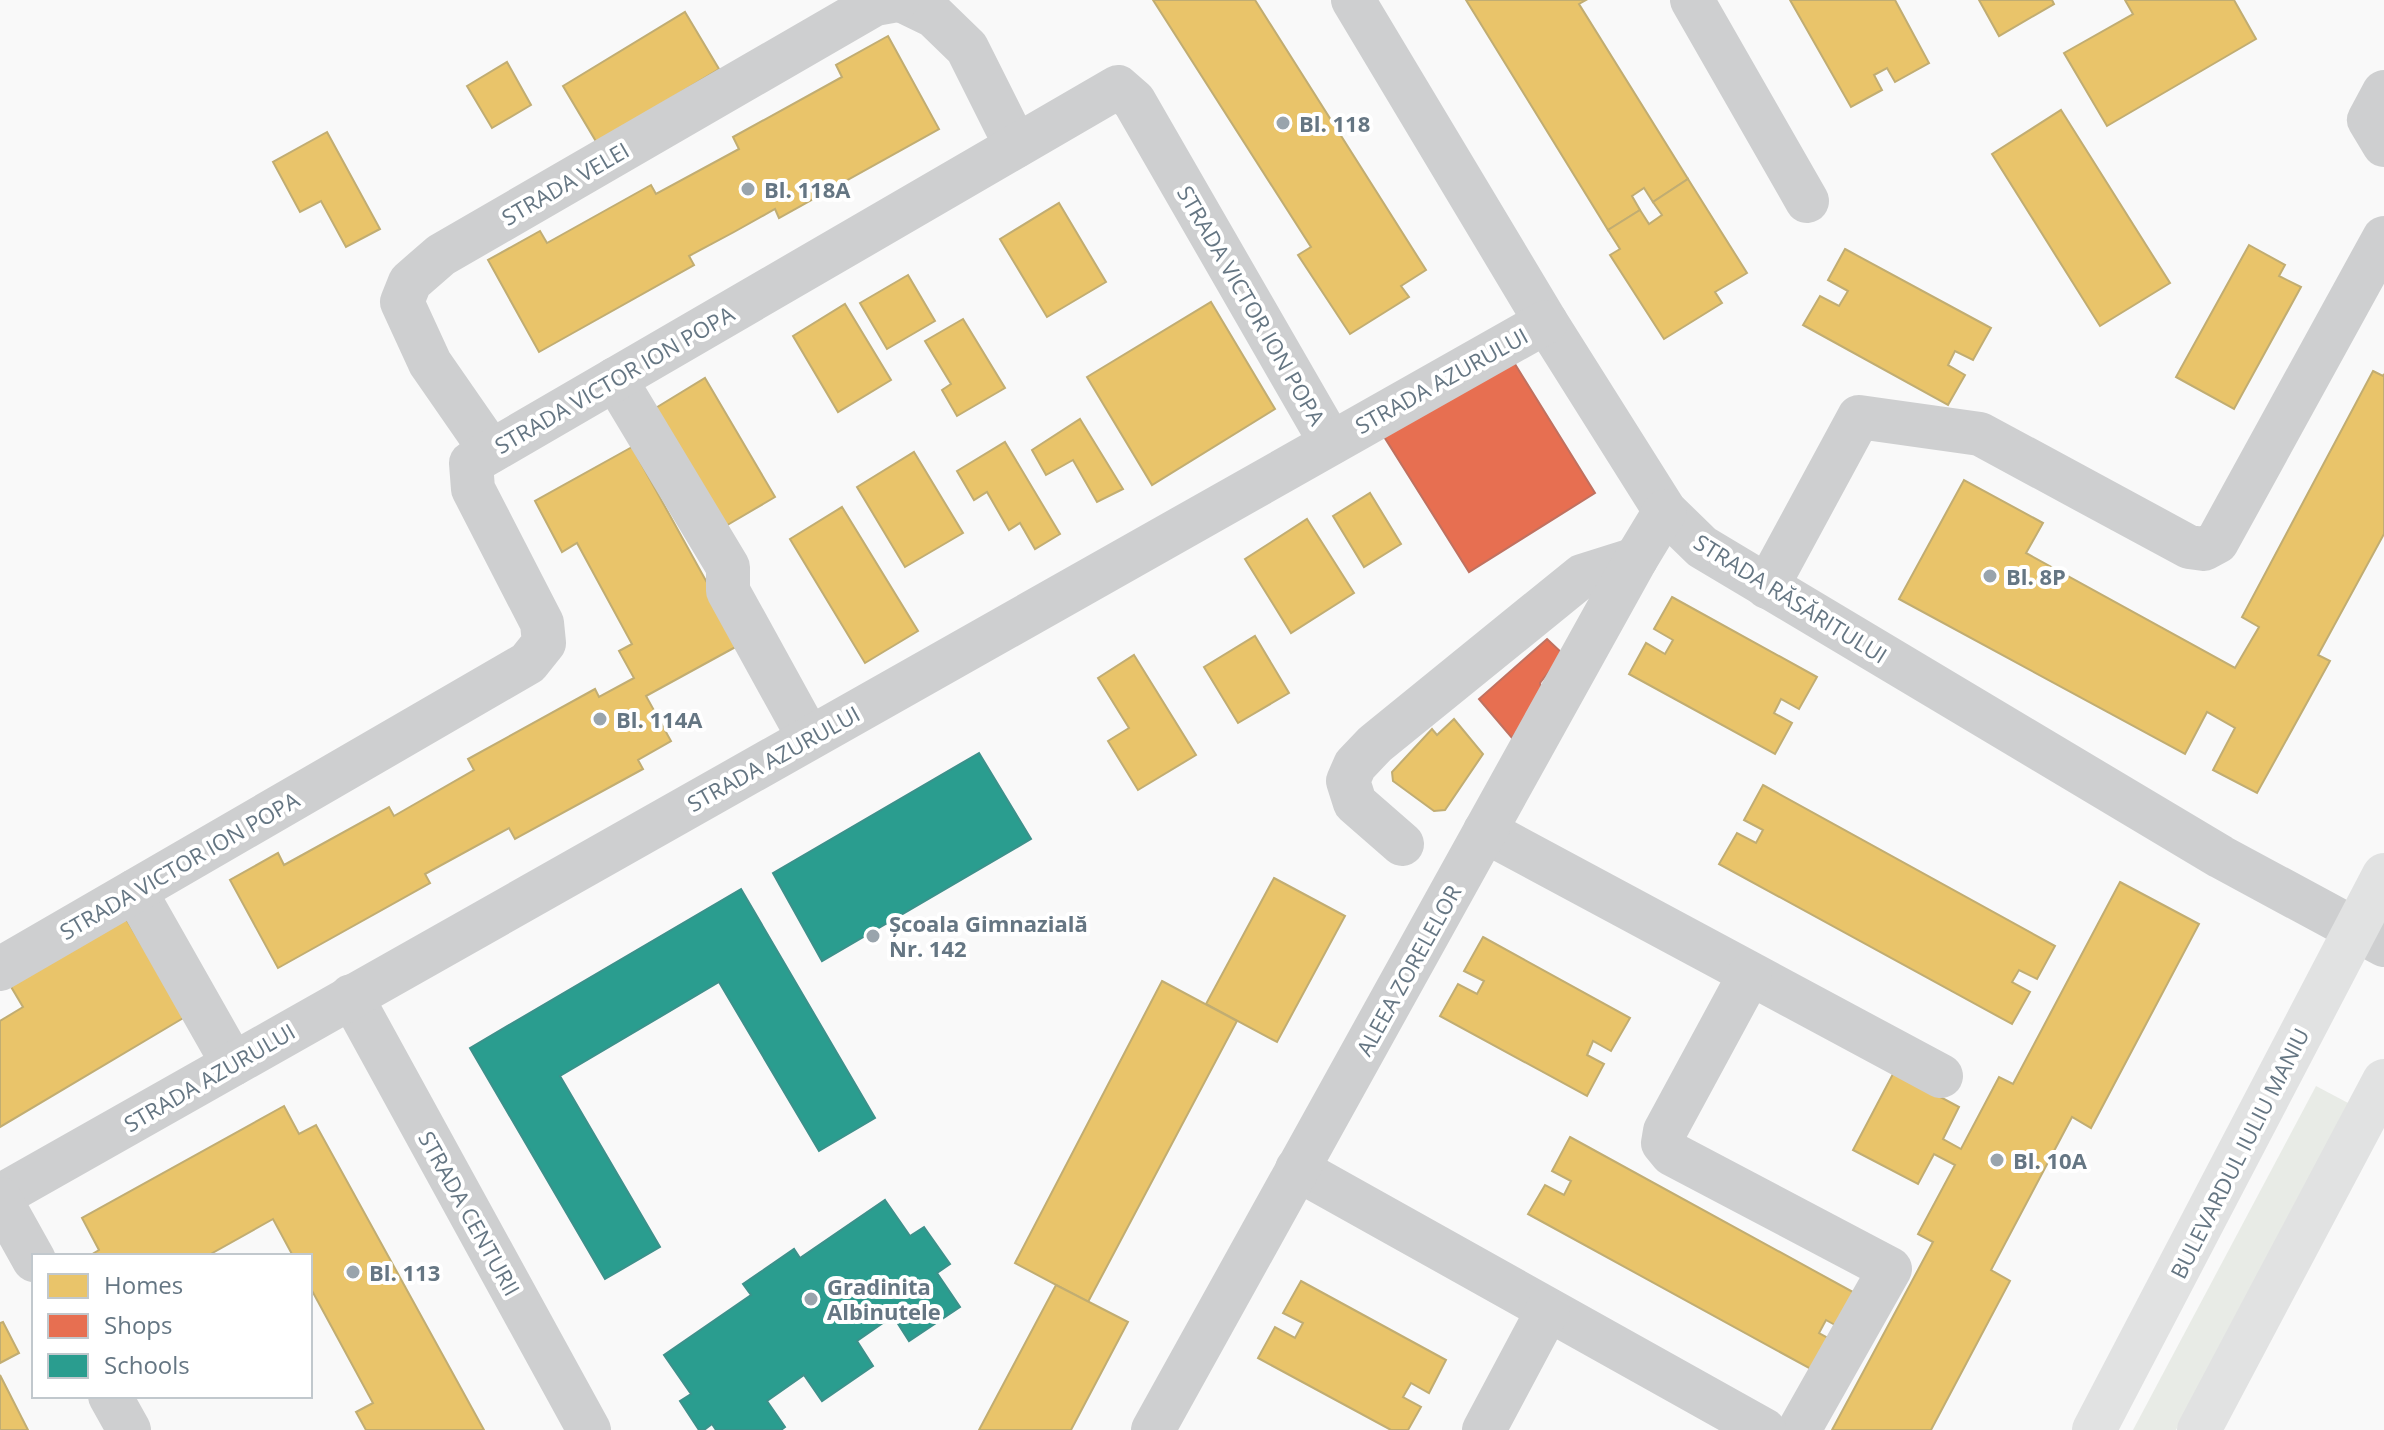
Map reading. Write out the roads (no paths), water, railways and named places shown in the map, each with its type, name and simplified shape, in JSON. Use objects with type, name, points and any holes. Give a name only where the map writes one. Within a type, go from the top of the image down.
[{"type":"main road","name":"BULEVARDUL IULIU MANIU","points":[[2094,1430],[2370,938],[2384,875]]},
{"type":"main road","points":[[2199,1430],[2384,1081]]},
{"type":"street","name":"STRADA VELEI","points":[[491,451],[430,363],[402,302],[410,282],[441,255],[875,4],[899,0],[934,16],[967,48],[1016,146]]},
{"type":"street","name":"STRADA RĂSĂRITULUI","points":[[1353,0],[1546,322],[1665,511],[1702,547],[2221,857],[2370,938]]},
{"type":"street","points":[[1692,0],[1807,201]]},
{"type":"street","name":"STRADA VICTOR ION POPA","points":[[0,969],[528,663],[544,643],[542,623],[473,489],[471,463],[1118,87],[1134,101],[1331,443]]},
{"type":"street","points":[[2384,92],[2369,120],[2384,145]]},
{"type":"street","points":[[1767,587],[1859,417],[1980,434],[2189,547],[2204,549],[2217,542],[2384,238]]},
{"type":"street","name":"STRADA AZURULUI","points":[[0,1198],[351,996],[1546,322]]},
{"type":"street","points":[[615,379],[728,567],[728,591],[809,738]]},
{"type":"street","name":"ALEEA ZORELELOR","points":[[1153,1430],[1665,511]]},
{"type":"street","points":[[1402,844],[1355,803],[1348,781],[1355,765],[1375,744],[1582,576],[1636,559]]},
{"type":"street","points":[[1485,831],[1941,1076]]},
{"type":"street","points":[[135,891],[233,1064]]},
{"type":"street","points":[[1750,974],[1665,1131],[1663,1143],[1672,1154],[1890,1269],[1799,1430]]},
{"type":"street","name":"STRADA CENTURII","points":[[351,996],[589,1430]]},
{"type":"street","points":[[1297,1169],[1764,1430]]},
{"type":"street","points":[[0,1198],[32,1256]]},
{"type":"street","points":[[1484,1430],[1548,1310]]},
{"type":"street","points":[[111,1398],[129,1430]]},
{"type":"place","name":"Bl. 118","points":[[1283,123]]},
{"type":"place","name":"Bl. 118A","points":[[748,189]]},
{"type":"place","name":"Bl. 8P","points":[[1990,576]]},
{"type":"place","name":"Bl. 114A","points":[[600,719]]},
{"type":"place","name":"Școala Gimnazială Nr. 142","points":[[873,936]]},
{"type":"place","name":"Bl. 10A","points":[[1997,1160]]},
{"type":"place","name":"Bl. 113","points":[[353,1272]]},
{"type":"place","name":"Gradinita Albinutele","points":[[811,1299]]}]
